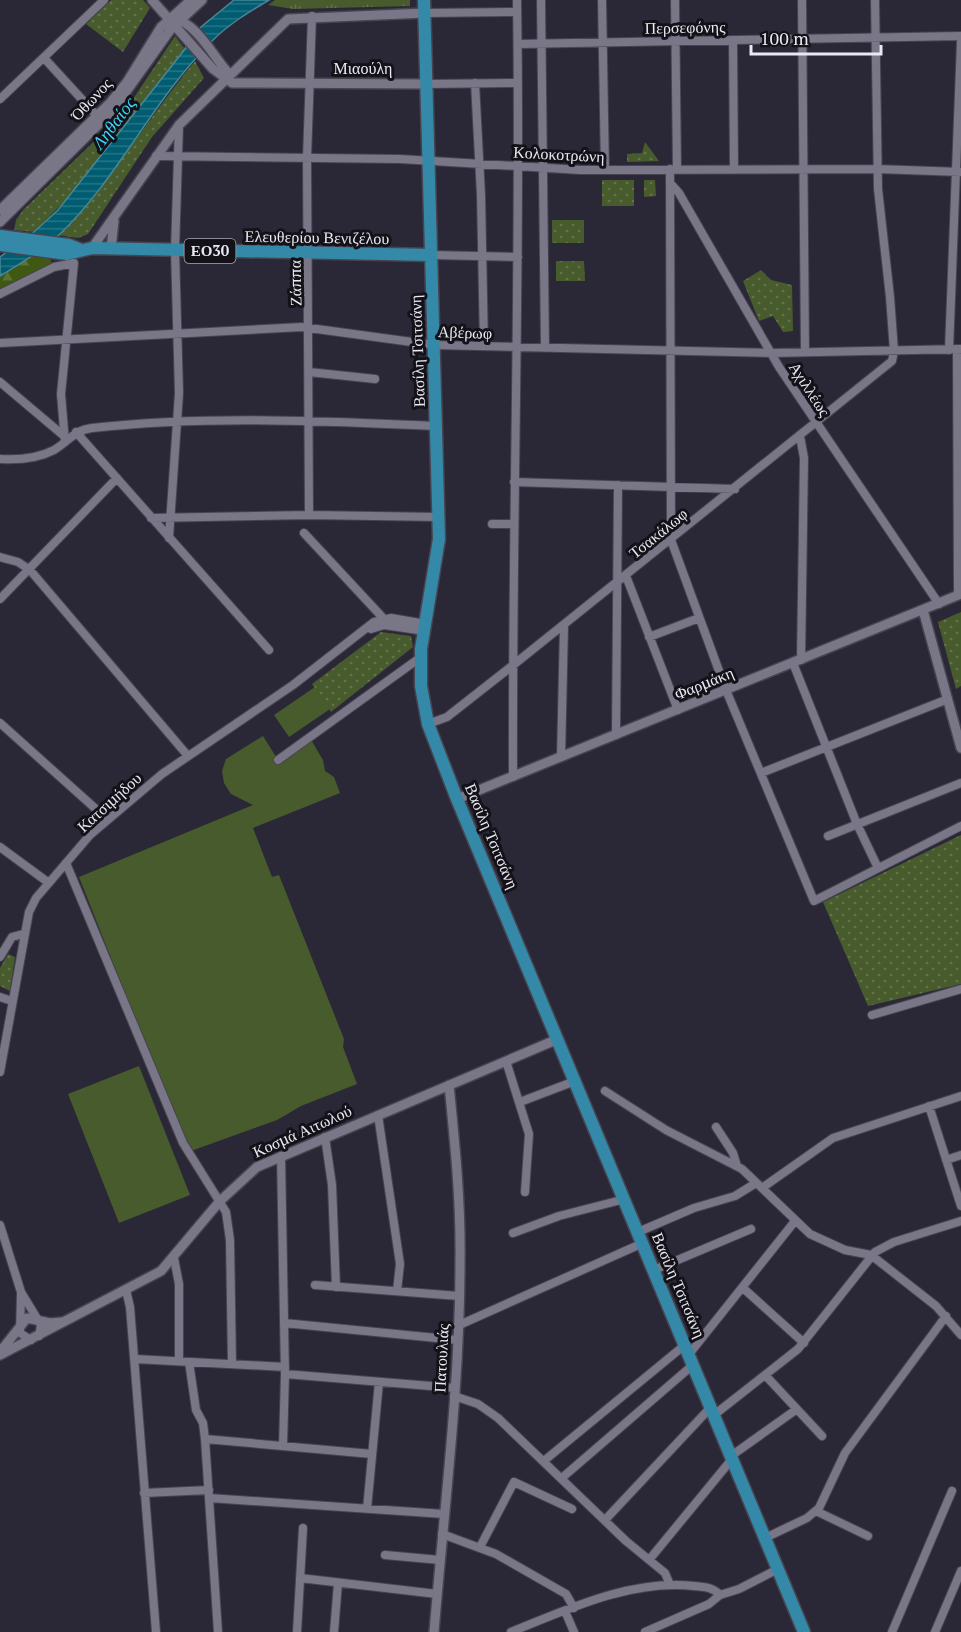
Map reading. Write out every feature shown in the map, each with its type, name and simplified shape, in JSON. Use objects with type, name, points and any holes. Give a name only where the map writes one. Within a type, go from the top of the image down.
[{"type":"main road","name":"Βασίλη Τσιτσάνη","points":[[425,6],[439,517],[438,548],[421,657],[423,702],[428,724],[804,1632]]},
{"type":"main road","name":"Ελευθερίου Βενιζέλου","points":[[4,241],[72,253],[92,248],[431,255]]},
{"type":"street","points":[[0,99],[104,0]]},
{"type":"street","points":[[152,0],[212,51],[227,77]]},
{"type":"street","points":[[0,222],[99,119],[128,93],[178,24],[191,0]]},
{"type":"street","points":[[178,24],[202,0]]},
{"type":"street","points":[[513,777],[513,482],[520,166],[517,0]]},
{"type":"street","points":[[541,0],[545,348]]},
{"type":"street","points":[[602,0],[605,170]]},
{"type":"street","points":[[675,0],[674,169],[670,183],[669,487],[671,540],[726,690],[814,901],[961,826]]},
{"type":"street","points":[[802,0],[805,352]]},
{"type":"street","points":[[875,0],[877,169],[894,351]]},
{"type":"street","points":[[92,248],[179,125],[288,19],[425,6],[517,12]]},
{"type":"street","name":"Ζάππα","points":[[309,515],[307,158],[312,83],[312,16]]},
{"type":"street","name":"Μιαούλη","points":[[178,24],[213,69],[241,85],[518,83]]},
{"type":"street","name":"Περσεφόνης","points":[[518,44],[961,36]]},
{"type":"street","points":[[733,40],[734,169]]},
{"type":"street","points":[[960,595],[956,350],[961,42]]},
{"type":"street","points":[[44,58],[99,119]]},
{"type":"street","points":[[475,83],[483,256],[484,346]]},
{"type":"street","name":"Όθωνος","points":[[0,210],[99,119]]},
{"type":"street","points":[[169,538],[178,422],[175,250],[179,125]]},
{"type":"street","name":"Κολοκοτρώνη","points":[[156,156],[307,158],[605,170],[877,169],[958,172]]},
{"type":"street","name":"Αχιλλέως","points":[[670,183],[679,193],[771,353],[939,604]]},
{"type":"street","points":[[111,249],[114,219]]},
{"type":"street","points":[[0,294],[54,267],[72,253]]},
{"type":"street","points":[[64,439],[61,394],[72,253]]},
{"type":"street","name":"Ελευθερίου Βενιζέλου","points":[[431,255],[518,257]]},
{"type":"street","name":"Αβέρωφ","points":[[0,342],[309,327],[434,345],[771,353],[956,350]]},
{"type":"street","name":"Τσακάλωφ","points":[[428,724],[447,717],[564,626],[890,365],[894,351]]},
{"type":"street","points":[[309,372],[375,379]]},
{"type":"street","points":[[0,382],[64,439]]},
{"type":"street","points":[[0,459],[38,457],[76,432],[91,428],[178,422],[310,421],[436,426]]},
{"type":"street","points":[[76,432],[269,650]]},
{"type":"street","points":[[800,436],[804,458],[797,662],[826,747],[857,824],[878,868]]},
{"type":"street","points":[[0,599],[117,478]]},
{"type":"street","points":[[513,482],[735,489]]},
{"type":"street","points":[[616,735],[618,485]]},
{"type":"street","points":[[151,518],[309,515],[439,517]]},
{"type":"street","points":[[492,524],[513,524]]},
{"type":"street","points":[[304,533],[384,619],[425,627]]},
{"type":"street","points":[[0,557],[18,562],[30,570],[188,756]]},
{"type":"street","points":[[626,576],[678,710]]},
{"type":"street","name":"Φαρμάκη","points":[[458,799],[960,595]]},
{"type":"street","points":[[367,601],[375,624]]},
{"type":"street","points":[[923,610],[961,748]]},
{"type":"street","points":[[649,637],[699,618]]},
{"type":"street","points":[[375,624],[384,619]]},
{"type":"street","points":[[375,624],[425,627]]},
{"type":"street","name":"Κατσιμήδου","points":[[0,1072],[23,934],[32,904],[49,883],[107,819],[188,756],[293,685],[375,624]]},
{"type":"street","points":[[561,757],[564,626]]},
{"type":"street","points":[[278,760],[344,714],[408,663],[421,657]]},
{"type":"street","points":[[760,773],[948,699]]},
{"type":"street","points":[[2,728],[107,819]]},
{"type":"street","points":[[828,836],[961,783]]},
{"type":"street","points":[[0,847],[49,883]]},
{"type":"street","points":[[66,863],[183,1143],[220,1201],[228,1222],[232,1364]]},
{"type":"street","points":[[0,957],[14,935],[23,934]]},
{"type":"street","points":[[6,947],[20,953]]},
{"type":"street","points":[[872,1015],[961,989]]},
{"type":"street","points":[[0,997],[12,1001]]},
{"type":"street","name":"Κοσμά Αιτωλού","points":[[0,1354],[35,1339],[160,1271],[174,1258],[220,1201],[252,1170],[558,1039]]},
{"type":"street","points":[[506,1061],[529,1134],[530,1149],[525,1192]]},
{"type":"street","points":[[520,1102],[575,1081]]},
{"type":"street","name":"Πατουλιάς","points":[[434,1632],[454,1392],[459,1296],[459,1214],[449,1085]]},
{"type":"street","points":[[605,1091],[666,1130],[737,1166],[795,1221],[824,1242],[853,1253],[870,1255],[926,1296],[961,1335]]},
{"type":"street","points":[[457,1326],[641,1238],[694,1208],[735,1196],[759,1185],[833,1138],[961,1096]]},
{"type":"street","points":[[929,1106],[961,1206]]},
{"type":"street","points":[[378,1115],[400,1264],[397,1291]]},
{"type":"street","points":[[716,1127],[734,1153],[737,1166]]},
{"type":"street","points":[[325,1137],[333,1194],[336,1287]]},
{"type":"street","points":[[946,1160],[961,1155]]},
{"type":"street","points":[[281,1156],[285,1371],[283,1446]]},
{"type":"street","points":[[513,1233],[559,1216],[625,1199]]},
{"type":"street","points":[[563,1477],[690,1354],[795,1221]]},
{"type":"street","points":[[605,1520],[712,1411],[765,1375],[804,1343],[870,1255],[894,1242],[961,1221]]},
{"type":"street","points":[[0,1225],[2,1241],[21,1292],[42,1328],[35,1339],[22,1336],[21,1292]]},
{"type":"street","points":[[654,1270],[751,1229]]},
{"type":"street","points":[[174,1258],[179,1284],[179,1361]]},
{"type":"street","points":[[315,1285],[459,1296]]},
{"type":"street","points":[[743,1288],[804,1343]]},
{"type":"street","points":[[126,1290],[130,1306],[135,1359],[156,1632]]},
{"type":"street","points":[[765,1538],[816,1511],[845,1453],[946,1316]]},
{"type":"street","points":[[0,1354],[27,1318],[50,1323],[67,1322]]},
{"type":"street","points":[[284,1323],[457,1340]]},
{"type":"street","points":[[545,1460],[690,1354]]},
{"type":"street","points":[[135,1359],[232,1364],[454,1392],[487,1409],[545,1460],[605,1520],[667,1575],[670,1585]]},
{"type":"street","points":[[189,1362],[196,1410],[203,1423],[206,1438],[218,1632]]},
{"type":"street","points":[[765,1375],[822,1436]]},
{"type":"street","points":[[367,1509],[379,1382]]},
{"type":"street","points":[[649,1560],[731,1457],[797,1409]]},
{"type":"street","points":[[206,1438],[372,1454]]},
{"type":"street","points":[[480,1547],[514,1482],[572,1509]]},
{"type":"street","points":[[892,1632],[952,1491]]},
{"type":"street","points":[[144,1493],[209,1494],[444,1514]]},
{"type":"street","points":[[816,1511],[868,1536]]},
{"type":"street","points":[[297,1632],[303,1528]]},
{"type":"street","points":[[442,1534],[480,1547],[566,1594],[574,1608]]},
{"type":"street","points":[[385,1555],[440,1560]]},
{"type":"street","points":[[645,1632],[709,1604],[720,1595],[745,1586],[778,1569]]},
{"type":"street","points":[[935,1632],[961,1571]]},
{"type":"street","points":[[300,1578],[437,1594]]},
{"type":"street","points":[[334,1632],[338,1583]]},
{"type":"street","points":[[511,1632],[565,1611],[637,1589],[670,1585],[707,1588],[720,1595]]},
{"type":"street","points":[[565,1611],[574,1632]]},
{"type":"green space","points":[[111,0],[143,0],[150,8],[123,52],[86,24]]},
{"type":"green space","points":[[275,0],[410,0],[410,6],[293,9],[268,5]]},
{"type":"green space","points":[[175,36],[185,49],[66,200],[34,232],[14,230],[16,220],[23,210],[112,124],[135,96]]},
{"type":"green space","points":[[195,61],[204,78],[152,137],[88,234],[78,238],[58,235],[95,194]]},
{"type":"green space","points":[[645,142],[659,161],[627,162],[627,154],[642,153]]},
{"type":"green space","points":[[602,180],[634,180],[634,206],[602,206]]},
{"type":"green space","points":[[644,180],[655,180],[656,196],[644,197]]},
{"type":"green space","points":[[552,220],[584,220],[584,243],[552,243]]},
{"type":"green space","points":[[34,255],[50,258],[52,264],[0,292],[0,276]]},
{"type":"green space","points":[[556,261],[584,261],[585,281],[556,281]]},
{"type":"green space","points":[[761,270],[771,280],[792,285],[793,331],[783,332],[773,316],[759,321],[743,281]]},
{"type":"green space","points":[[961,612],[961,686],[956,689],[938,622]]},
{"type":"green space","points":[[381,632],[411,636],[413,647],[331,712],[312,684]]},
{"type":"green space","points":[[315,687],[330,709],[289,737],[274,715]]},
{"type":"green space","points":[[263,736],[278,760],[310,738],[323,760],[325,771],[334,777],[340,793],[253,828],[272,877],[279,875],[344,1039],[343,1047],[357,1084],[301,1106],[277,1120],[191,1151],[149,1054],[79,877],[253,805],[231,794],[224,783],[222,771],[226,759]]},
{"type":"green space","points":[[961,835],[961,984],[868,1006],[823,902]]},
{"type":"green space","points":[[8,954],[15,957],[10,991],[0,986],[0,968]]},
{"type":"green space","points":[[139,1066],[190,1195],[119,1223],[68,1094]]},
{"type":"water","name":"Ληθαίος","points":[[234,0],[269,0],[226,29],[192,63],[172,87],[100,188],[60,234],[39,251],[0,276],[0,257],[34,232],[58,210],[185,49],[190,36]]}]
